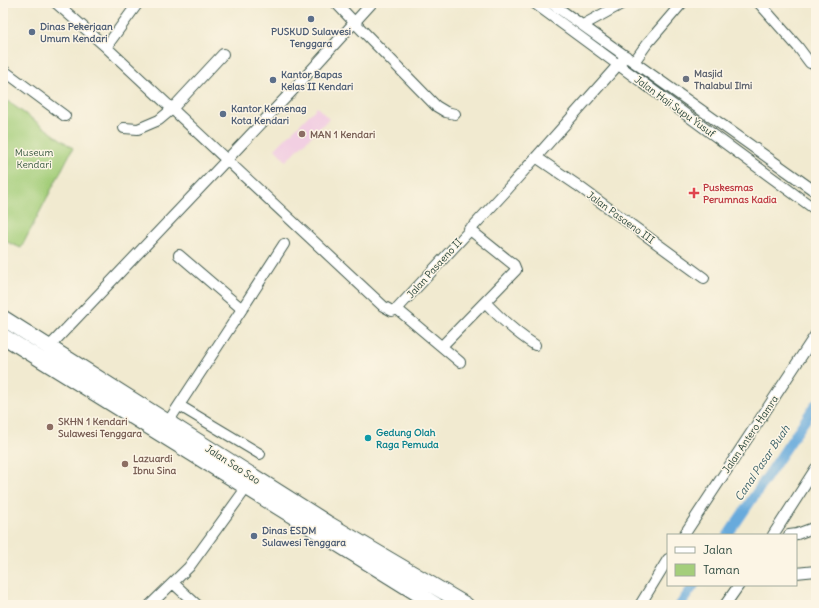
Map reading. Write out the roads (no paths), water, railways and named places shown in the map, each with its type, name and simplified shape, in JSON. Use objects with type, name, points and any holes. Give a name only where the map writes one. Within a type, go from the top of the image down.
[{"type":"street","points":[[56,3],[106,47],[171,110],[383,306],[392,311],[397,309],[460,362]]},
{"type":"street","points":[[106,47],[138,3]]},
{"type":"street","points":[[336,3],[436,106],[446,112],[455,114]]},
{"type":"street","points":[[49,348],[294,89],[372,3]]},
{"type":"street","name":"Jalan Haji Supu Yusuf","points":[[534,3],[816,210]]},
{"type":"street","name":"Jalan Haji Supu Yusuf","points":[[551,3],[816,192]]},
{"type":"street","points":[[583,26],[623,3]]},
{"type":"street","name":"Jalan Pasaeno II","points":[[397,309],[469,229],[505,192],[618,65],[630,59],[646,45],[682,3]]},
{"type":"street","points":[[760,3],[810,63]]},
{"type":"street","points":[[124,128],[138,129],[159,120],[171,110],[223,54]]},
{"type":"street","points":[[3,70],[65,116]]},
{"type":"street","name":"Jalan Pasaeno III","points":[[536,157],[577,185],[704,278]]},
{"type":"street","points":[[442,346],[516,270],[516,267],[469,229]]},
{"type":"street","points":[[168,422],[180,406],[284,244]]},
{"type":"street","points":[[179,255],[242,309]]},
{"type":"street","points":[[485,302],[507,325],[535,344]]},
{"type":"street","name":"Jalan Sao Sao","points":[[3,318],[327,524],[466,605]]},
{"type":"street","name":"Jalan Antero Hamra","points":[[685,534],[816,334]]},
{"type":"street","name":"Jalan Sao Sao","points":[[3,336],[436,605]]},
{"type":"street","points":[[180,406],[260,454]]},
{"type":"street","points":[[777,534],[816,468]]},
{"type":"street","points":[[150,605],[189,568],[247,487]]},
{"type":"street","points":[[797,534],[816,527]]},
{"type":"street","points":[[640,605],[667,561]]},
{"type":"street","points":[[797,573],[816,571]]},
{"type":"street","points":[[173,583],[197,605]]},
{"type":"street","points":[[725,605],[738,586]]},
{"type":"waterway","name":"Canal Pasar Buah","points":[[729,534],[816,404]]},
{"type":"waterway","name":"Canal Pasar Buah","points":[[680,605],[693,586]]},
{"type":"place","name":"PUSKUD Sulawesi Tenggara","points":[[311,19]]},
{"type":"place","name":"Dinas Pekerjaan Umum Kendari","points":[[32,32]]},
{"type":"place","name":"Masjid Thalabul Ilmi","points":[[686,79]]},
{"type":"place","name":"Kantor Bapas Kelas II Kendari","points":[[273,80]]},
{"type":"place","name":"Kantor Kemenag Kota Kendari","points":[[223,114]]},
{"type":"place","name":"MAN 1 Kendari","points":[[302,134]]},
{"type":"place","name":"Puskesmas Perumnas Kadia","points":[[694,193]]},
{"type":"place","name":"SKHN 1 Kendari Sulawesi Tenggara","points":[[50,427]]},
{"type":"place","name":"Gedung Olah Raga Pemuda","points":[[368,438]]},
{"type":"place","name":"Lazuardi Ibnu Sina","points":[[125,464]]},
{"type":"place","name":"Dinas ESDM Sulawesi Tenggara","points":[[254,536]]},
{"type":"park label","name":"Museum Kendari","points":[[34,158]]}]
